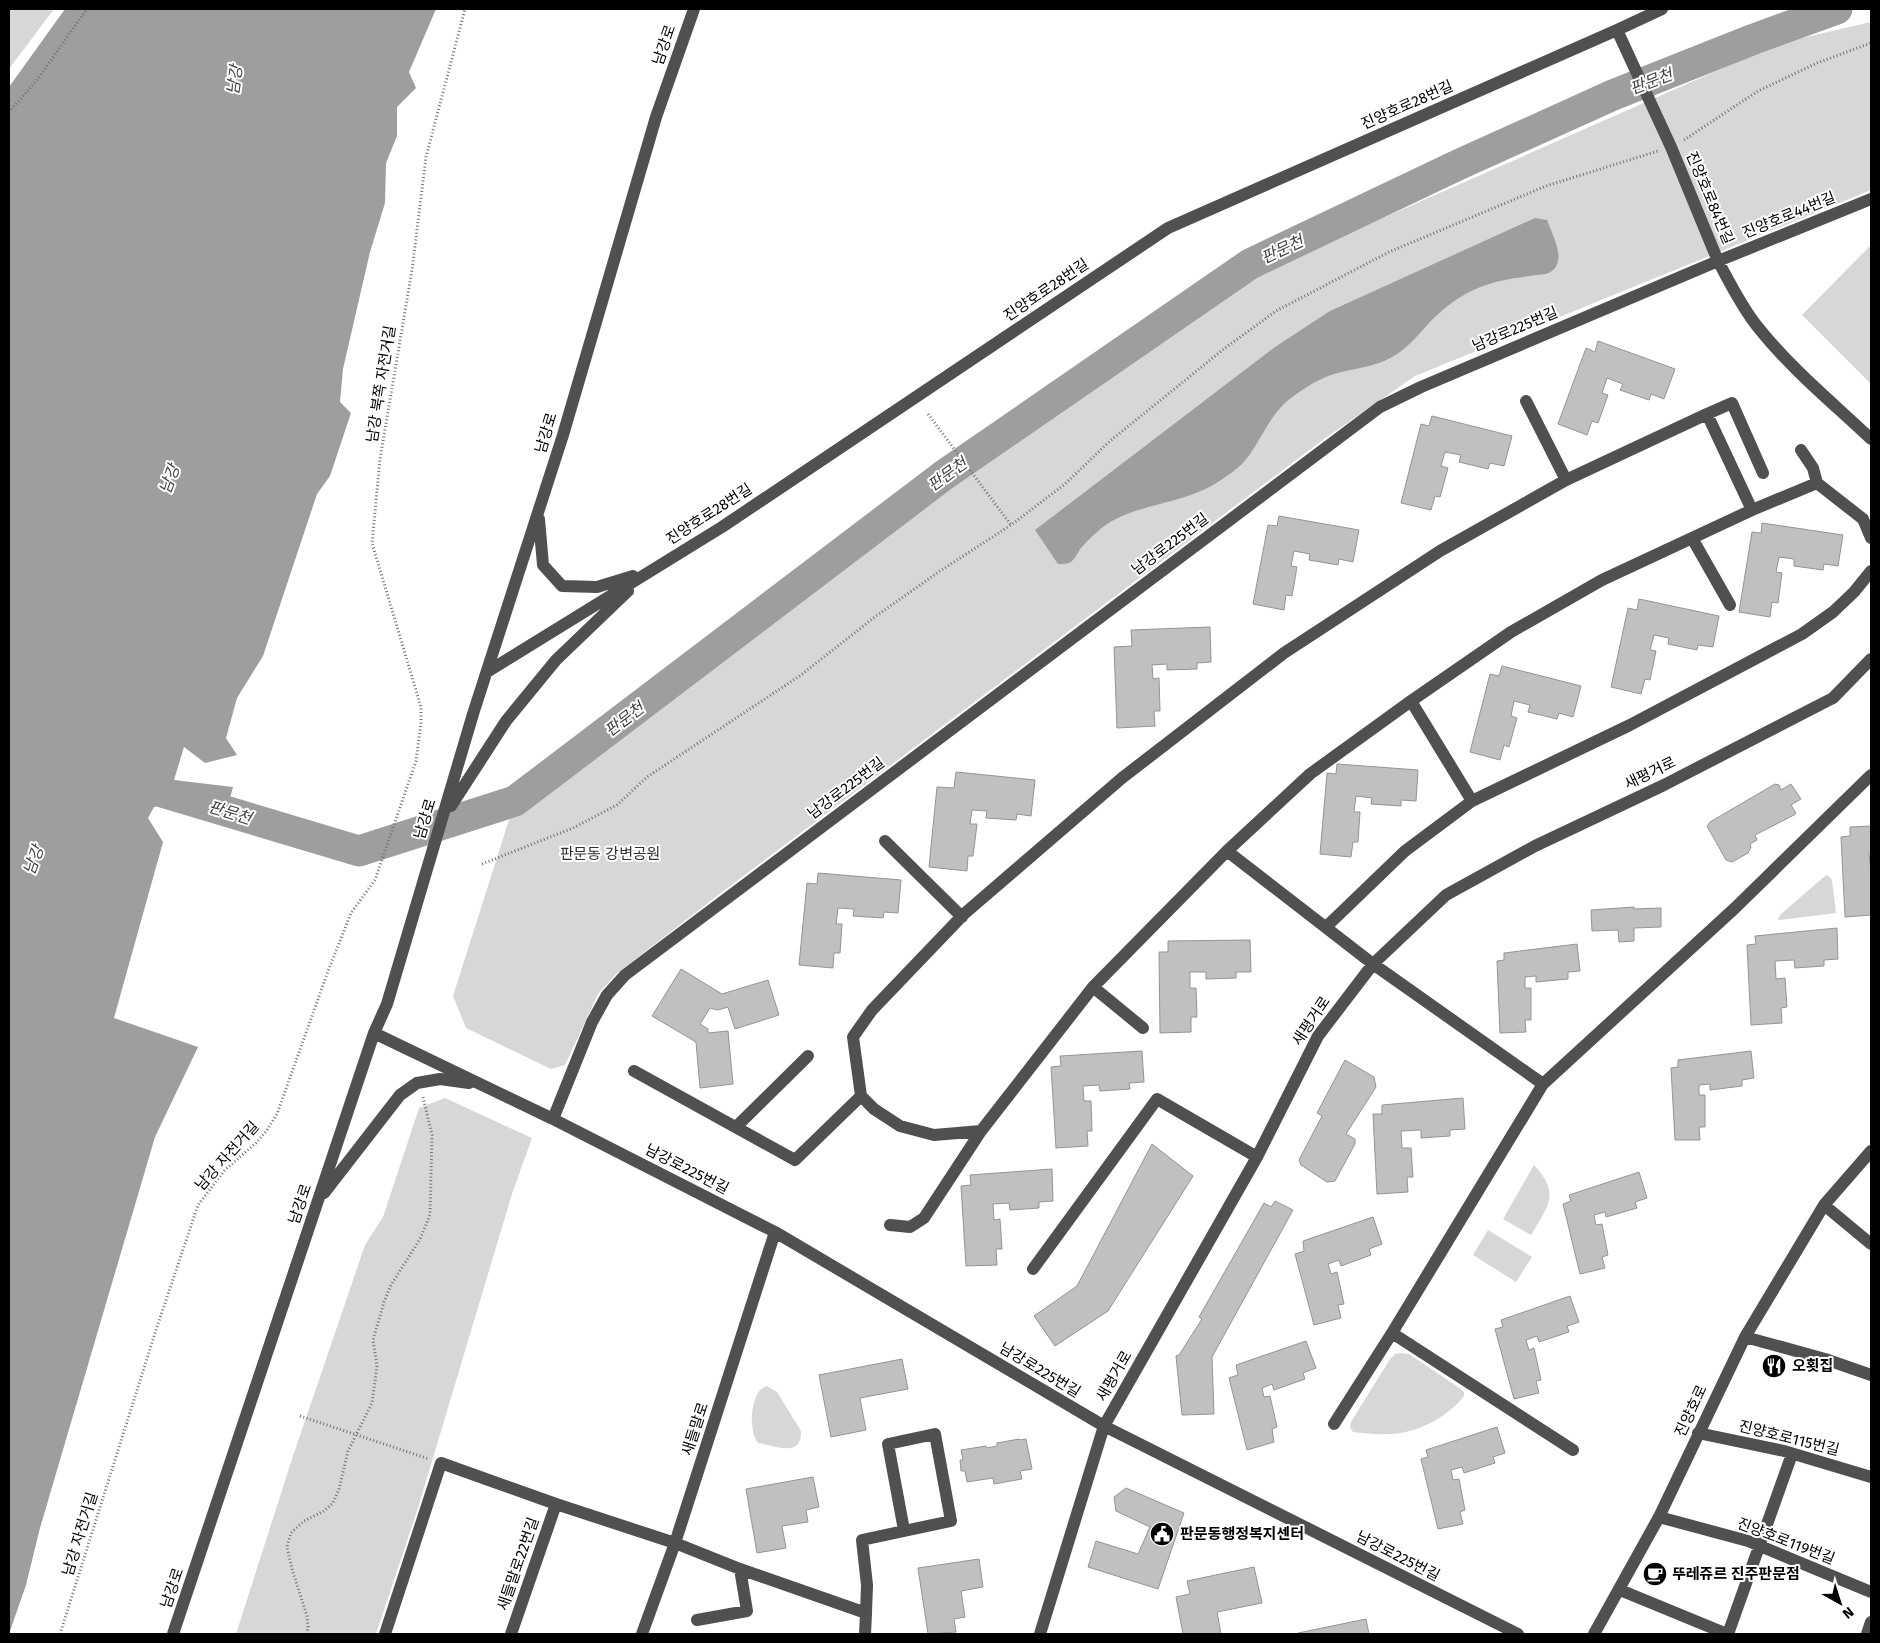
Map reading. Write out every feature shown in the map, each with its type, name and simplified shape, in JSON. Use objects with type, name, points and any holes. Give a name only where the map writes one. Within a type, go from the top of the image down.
[{"type":"street","name":"남강로","points":[[173,1634],[374,1033],[387,1004],[473,714],[563,435],[656,116],[694,9]]},
{"type":"street","name":"진양호로28번길","points":[[487,672],[722,526],[1168,228],[1662,9]]},
{"type":"street","name":"진양호로84번길","points":[[1617,30],[1671,147],[1718,260]]},
{"type":"street","name":"진양호로44번길","points":[[1718,260],[1871,199]]},
{"type":"street","points":[[1718,260],[1739,300],[1757,326],[1782,354],[1871,439]]},
{"type":"street","name":"남강로225번길","points":[[553,1119],[592,1022],[607,995],[625,975],[1380,407],[1421,387],[1718,260]]},
{"type":"street","points":[[1526,401],[1566,480]]},
{"type":"street","points":[[981,1131],[934,1135],[900,1126],[874,1110],[861,1096],[853,1037],[872,1010],[962,917],[1122,778],[1284,653],[1440,551],[1566,480],[1732,403],[1763,473]]},
{"type":"street","points":[[1707,414],[1752,510]]},
{"type":"street","points":[[1801,450],[1813,468],[1817,483],[1863,519],[1871,538]]},
{"type":"street","points":[[890,1225],[910,1227],[924,1218],[981,1131],[1093,987],[1227,851],[1310,774],[1511,632],[1602,580],[1752,510],[1817,483]]},
{"type":"street","points":[[538,513],[543,565],[562,586],[597,587],[648,572]]},
{"type":"street","points":[[1692,538],[1730,605]]},
{"type":"street","points":[[1326,927],[1405,851],[1472,801],[1630,725],[1802,634],[1832,612],[1854,592],[1871,571]]},
{"type":"street","points":[[443,818],[506,720],[556,660],[648,572]]},
{"type":"street","name":"새평거로","points":[[1040,1634],[1104,1426],[1257,1157],[1318,1036],[1373,964],[1446,895],[1535,846],[1664,785],[1833,698],[1871,659]]},
{"type":"street","points":[[1411,701],[1472,801]]},
{"type":"street","points":[[1334,1424],[1392,1333],[1543,1084],[1735,908],[1871,775]]},
{"type":"street","points":[[885,841],[962,917]]},
{"type":"street","points":[[1227,851],[1373,964],[1543,1084]]},
{"type":"street","points":[[1093,987],[1143,1028]]},
{"type":"street","name":"남강로225번길","points":[[374,1033],[553,1119],[775,1232],[1104,1426],[1518,1634]]},
{"type":"street","points":[[736,1127],[808,1056]]},
{"type":"street","points":[[634,1071],[795,1160],[861,1096]]},
{"type":"street","points":[[318,1201],[400,1095],[417,1083],[440,1079],[483,1085]]},
{"type":"street","points":[[1033,1269],[1156,1099],[1257,1157]]},
{"type":"street","name":"진양호로","points":[[1594,1634],[1659,1517],[1745,1337],[1824,1205],[1871,1151]]},
{"type":"street","points":[[1824,1205],[1871,1244]]},
{"type":"street","name":"새들말로","points":[[642,1634],[675,1543],[775,1232]]},
{"type":"street","points":[[1392,1333],[1573,1450]]},
{"type":"street","points":[[1745,1337],[1825,1359],[1871,1375]]},
{"type":"street","name":"진양호로115번길","points":[[1698,1433],[1792,1454],[1871,1477]]},
{"type":"street","points":[[865,1634],[867,1585],[862,1540],[951,1521],[936,1434],[888,1444],[904,1530]]},
{"type":"street","points":[[1620,1590],[1728,1634],[1792,1454]]},
{"type":"street","points":[[385,1634],[441,1463],[556,1504],[675,1543],[740,1569],[866,1613]]},
{"type":"street","name":"새들말로22번길","points":[[511,1634],[556,1504]]},
{"type":"street","name":"진양호로119번길","points":[[1659,1517],[1748,1541],[1871,1592]]},
{"type":"street","points":[[697,1620],[747,1611],[740,1569]]},
{"type":"street","points":[[1867,1634],[1871,1622]]},
{"type":"path","points":[[9,112],[37,80],[87,9]]},
{"type":"path","name":"남강 북쪽 자전거길","points":[[416,761],[421,708],[372,543],[380,459],[412,270],[426,157],[465,9]]},
{"type":"path","points":[[482,864],[573,828],[617,804],[655,771],[801,674],[940,571],[1011,525],[1064,484],[1125,429],[1226,348],[1276,311],[1389,252],[1546,186],[1671,147],[1758,91],[1818,63],[1871,43]]},
{"type":"path","points":[[928,414],[1011,525]]},
{"type":"path","name":"남강 자전거길","points":[[60,1634],[156,1330],[198,1205],[226,1170],[256,1144],[277,1114],[351,913],[375,880],[416,761]]},
{"type":"path","points":[[307,1634],[306,1616],[287,1547],[291,1533],[297,1527],[304,1521],[324,1511],[333,1503],[339,1489],[348,1451],[372,1403],[377,1366],[374,1340],[384,1302],[390,1285],[420,1239],[430,1215],[432,1135],[422,1094]]},
{"type":"path","points":[[300,1416],[441,1463]]},
{"type":"green space","points":[[9,9],[54,9],[9,69]]},
{"type":"green space","name":"판문동 강변공원","points":[[1871,22],[1871,190],[1415,376],[1324,439],[616,974],[598,994],[565,1065],[551,1069],[466,1028],[453,996],[515,801],[1199,299],[1780,43]]},
{"type":"green space","points":[[1871,245],[1871,384],[1802,315]]},
{"type":"green space","points":[[1826,875],[1832,880],[1836,913],[1778,919],[1781,914]]},
{"type":"green space","points":[[445,1098],[532,1138],[512,1194],[418,1508],[376,1634],[236,1634],[292,1459],[365,1245],[383,1217],[419,1108]]},
{"type":"green space","points":[[1534,1165],[1547,1184],[1549,1200],[1547,1208],[1531,1235],[1503,1219]]},
{"type":"green space","points":[[1488,1230],[1532,1257],[1516,1282],[1473,1255]]},
{"type":"green space","points":[[1395,1354],[1409,1354],[1461,1389],[1464,1392],[1464,1396],[1449,1411],[1420,1428],[1385,1434],[1353,1432],[1350,1427],[1351,1422],[1390,1359]]},
{"type":"green space","points":[[767,1386],[777,1392],[801,1431],[797,1445],[793,1447],[780,1448],[758,1443],[755,1438],[752,1425],[754,1402],[760,1390]]},
{"type":"water","name":"남강","points":[[65,9],[436,9],[409,72],[416,88],[397,107],[397,136],[386,163],[385,203],[370,252],[343,369],[340,402],[351,413],[330,476],[317,494],[263,656],[237,698],[226,738],[237,755],[205,763],[184,747],[174,780],[233,787],[227,809],[195,796],[154,807],[148,818],[163,842],[114,1018],[198,1047],[155,1137],[40,1528],[26,1585],[9,1634],[9,87]]},
{"type":"water","points":[[1535,218],[1547,220],[1556,242],[1558,257],[1557,264],[1553,270],[1546,274],[1487,284],[1474,290],[1449,305],[1399,353],[1385,361],[1331,375],[1307,387],[1279,409],[1248,457],[1240,466],[1221,480],[1195,493],[1139,510],[1112,521],[1092,537],[1071,562],[1068,563],[1058,564],[1035,530],[1275,347],[1330,311]]},
{"type":"building","points":[[1598,341],[1675,369],[1664,399],[1651,394],[1649,400],[1620,390],[1623,384],[1607,378],[1602,393],[1608,395],[1598,423],[1592,421],[1587,435],[1558,424],[1586,348],[1595,352]]},
{"type":"building","points":[[1432,416],[1512,436],[1504,466],[1490,463],[1488,469],[1459,462],[1461,455],[1445,452],[1441,466],[1448,468],[1440,497],[1435,496],[1431,510],[1401,503],[1421,424],[1429,426]]},
{"type":"building","points":[[1279,516],[1359,530],[1353,562],[1339,559],[1338,565],[1309,560],[1310,554],[1294,551],[1291,566],[1297,567],[1292,596],[1286,595],[1284,610],[1253,604],[1268,525],[1277,526]]},
{"type":"building","points":[[1762,523],[1843,535],[1838,566],[1824,564],[1823,570],[1794,566],[1794,559],[1779,557],[1776,572],[1782,573],[1778,603],[1772,602],[1770,617],[1739,612],[1752,532],[1761,533]]},
{"type":"building","points":[[1639,599],[1719,616],[1713,647],[1698,645],[1697,650],[1668,644],[1669,638],[1654,635],[1650,650],[1656,651],[1650,680],[1645,679],[1641,694],[1611,687],[1628,608],[1637,610]]},
{"type":"building","points":[[1210,627],[1211,662],[1197,663],[1197,669],[1167,670],[1167,664],[1152,665],[1153,679],[1159,678],[1160,711],[1154,711],[1155,726],[1117,728],[1114,647],[1132,646],[1131,630]]},
{"type":"building","points":[[1502,666],[1581,686],[1573,717],[1559,713],[1557,719],[1528,712],[1530,705],[1514,701],[1511,716],[1517,718],[1509,747],[1504,745],[1500,760],[1470,752],[1490,674],[1499,676]]},
{"type":"building","points":[[1337,764],[1418,770],[1416,801],[1401,800],[1401,806],[1371,804],[1372,798],[1356,796],[1354,812],[1360,812],[1358,842],[1353,842],[1351,857],[1320,854],[1327,773],[1336,774]]},
{"type":"building","points":[[956,772],[1035,780],[1031,816],[1017,814],[1016,820],[986,818],[987,811],[972,810],[970,824],[977,824],[973,856],[968,856],[967,871],[929,867],[937,787],[954,788]]},
{"type":"building","points":[[1775,784],[1779,785],[1781,790],[1791,784],[1801,799],[1791,805],[1796,813],[1755,835],[1757,840],[1750,844],[1751,847],[1748,853],[1732,862],[1726,860],[1707,826],[1710,822]]},
{"type":"building","points":[[1871,826],[1871,853],[1869,853],[1871,915],[1845,917],[1841,837],[1850,836],[1850,827]]},
{"type":"building","points":[[818,873],[901,880],[898,913],[884,912],[883,918],[853,916],[854,909],[838,908],[836,924],[842,924],[840,953],[834,953],[833,968],[799,965],[807,883],[817,884]]},
{"type":"building","points":[[1634,907],[1634,909],[1661,908],[1661,927],[1634,928],[1634,941],[1619,942],[1618,930],[1592,931],[1591,910]]},
{"type":"building","points":[[1837,928],[1838,959],[1824,960],[1824,966],[1795,968],[1794,960],[1775,961],[1776,979],[1785,978],[1787,1007],[1781,1008],[1782,1023],[1751,1025],[1747,945],[1756,944],[1755,936]]},
{"type":"building","points":[[1250,940],[1251,972],[1236,972],[1236,978],[1206,979],[1206,972],[1190,972],[1190,988],[1196,988],[1197,1017],[1191,1017],[1191,1032],[1160,1033],[1159,952],[1168,952],[1168,941]]},
{"type":"building","points":[[1577,944],[1580,971],[1568,972],[1568,979],[1536,982],[1536,976],[1525,977],[1525,988],[1531,988],[1531,1020],[1525,1020],[1526,1032],[1500,1033],[1497,961],[1504,960],[1504,953]]},
{"type":"building","points":[[681,969],[722,994],[768,980],[779,1015],[735,1029],[728,1007],[718,1010],[710,1008],[700,1024],[708,1029],[708,1033],[728,1031],[733,1084],[700,1088],[696,1042],[652,1016]]},
{"type":"building","points":[[1142,1051],[1144,1082],[1129,1083],[1130,1089],[1100,1091],[1099,1085],[1083,1086],[1084,1101],[1091,1101],[1092,1131],[1087,1131],[1088,1146],[1056,1148],[1051,1067],[1061,1066],[1060,1056]]},
{"type":"building","points":[[1751,1051],[1754,1078],[1742,1080],[1742,1086],[1710,1090],[1710,1084],[1699,1085],[1699,1095],[1705,1095],[1705,1127],[1699,1127],[1700,1140],[1675,1140],[1671,1068],[1678,1067],[1678,1060]]},
{"type":"building","points":[[1345,1060],[1374,1077],[1376,1087],[1346,1134],[1355,1139],[1355,1144],[1335,1181],[1327,1182],[1301,1165],[1299,1160],[1322,1116],[1317,1113]]},
{"type":"building","points":[[1463,1098],[1465,1129],[1450,1130],[1450,1136],[1421,1138],[1421,1130],[1401,1131],[1402,1148],[1411,1148],[1413,1177],[1407,1177],[1408,1192],[1377,1194],[1373,1114],[1382,1114],[1382,1105]]},
{"type":"building","points":[[1152,1144],[1193,1176],[1108,1311],[1055,1346],[1034,1316],[1077,1286]]},
{"type":"building","points":[[1052,1169],[1053,1201],[1039,1202],[1039,1208],[1010,1210],[1009,1203],[993,1204],[994,1220],[1000,1219],[1002,1249],[996,1249],[997,1265],[966,1266],[961,1186],[971,1185],[970,1175]]},
{"type":"building","points":[[1639,1172],[1647,1198],[1635,1202],[1637,1208],[1606,1217],[1605,1212],[1594,1215],[1596,1225],[1602,1224],[1608,1255],[1602,1257],[1605,1268],[1580,1274],[1563,1204],[1571,1201],[1569,1195]]},
{"type":"building","points":[[1275,1201],[1293,1210],[1212,1357],[1214,1414],[1182,1415],[1176,1356],[1179,1355],[1202,1319],[1199,1317],[1264,1203],[1271,1207]]},
{"type":"building","points":[[1373,1217],[1382,1244],[1369,1249],[1371,1255],[1341,1266],[1339,1260],[1328,1264],[1331,1274],[1337,1272],[1344,1304],[1338,1305],[1341,1318],[1314,1325],[1295,1254],[1304,1251],[1303,1241]]},
{"type":"building","points":[[1570,1296],[1579,1322],[1567,1326],[1569,1332],[1539,1342],[1537,1336],[1526,1340],[1529,1350],[1534,1348],[1541,1380],[1536,1381],[1539,1393],[1514,1399],[1495,1329],[1503,1327],[1501,1320]]},
{"type":"building","points":[[1306,1341],[1316,1368],[1303,1373],[1305,1379],[1274,1390],[1272,1384],[1262,1388],[1264,1397],[1270,1396],[1277,1427],[1272,1429],[1274,1442],[1247,1450],[1229,1378],[1238,1375],[1236,1365]]},
{"type":"building","points":[[902,1359],[908,1389],[860,1398],[866,1430],[831,1437],[819,1375]]},
{"type":"building","points":[[1497,1427],[1505,1453],[1493,1457],[1495,1463],[1464,1473],[1462,1467],[1451,1470],[1453,1480],[1459,1479],[1465,1510],[1460,1512],[1463,1524],[1438,1529],[1421,1459],[1428,1457],[1426,1450]]},
{"type":"building","points":[[1026,1439],[1032,1469],[1020,1471],[1022,1479],[994,1484],[993,1478],[967,1482],[965,1471],[961,1471],[960,1460],[963,1460],[961,1450],[986,1446],[987,1448],[997,1446],[997,1443]]},
{"type":"building","points":[[813,1477],[819,1507],[806,1510],[808,1522],[782,1526],[786,1548],[757,1553],[746,1489]]},
{"type":"building","name":"판문동행정복지센터","points":[[1126,1488],[1184,1513],[1158,1589],[1088,1567],[1096,1541],[1138,1554],[1150,1527],[1116,1511],[1114,1497]]},
{"type":"building","points":[[979,1559],[983,1587],[961,1591],[965,1617],[954,1619],[956,1632],[928,1634],[918,1568]]},
{"type":"building","points":[[1254,1567],[1262,1603],[1217,1612],[1221,1634],[1183,1634],[1176,1597],[1190,1594],[1187,1581]]},
{"type":"building","points":[[1366,1619],[1369,1634],[1298,1633]]},
{"type":"waterway","name":"판문천","points":[[145,787],[359,851],[515,801],[944,475],[1250,264],[1460,164],[1613,95],[1754,39],[1837,9]]},
{"type":"place","name":"오횟집","points":[[1774,1366]]},
{"type":"place","name":"판문동행정복지센터","points":[[1162,1534]]},
{"type":"place","name":"뚜레쥬르 진주판문점","points":[[1655,1574]]}]
